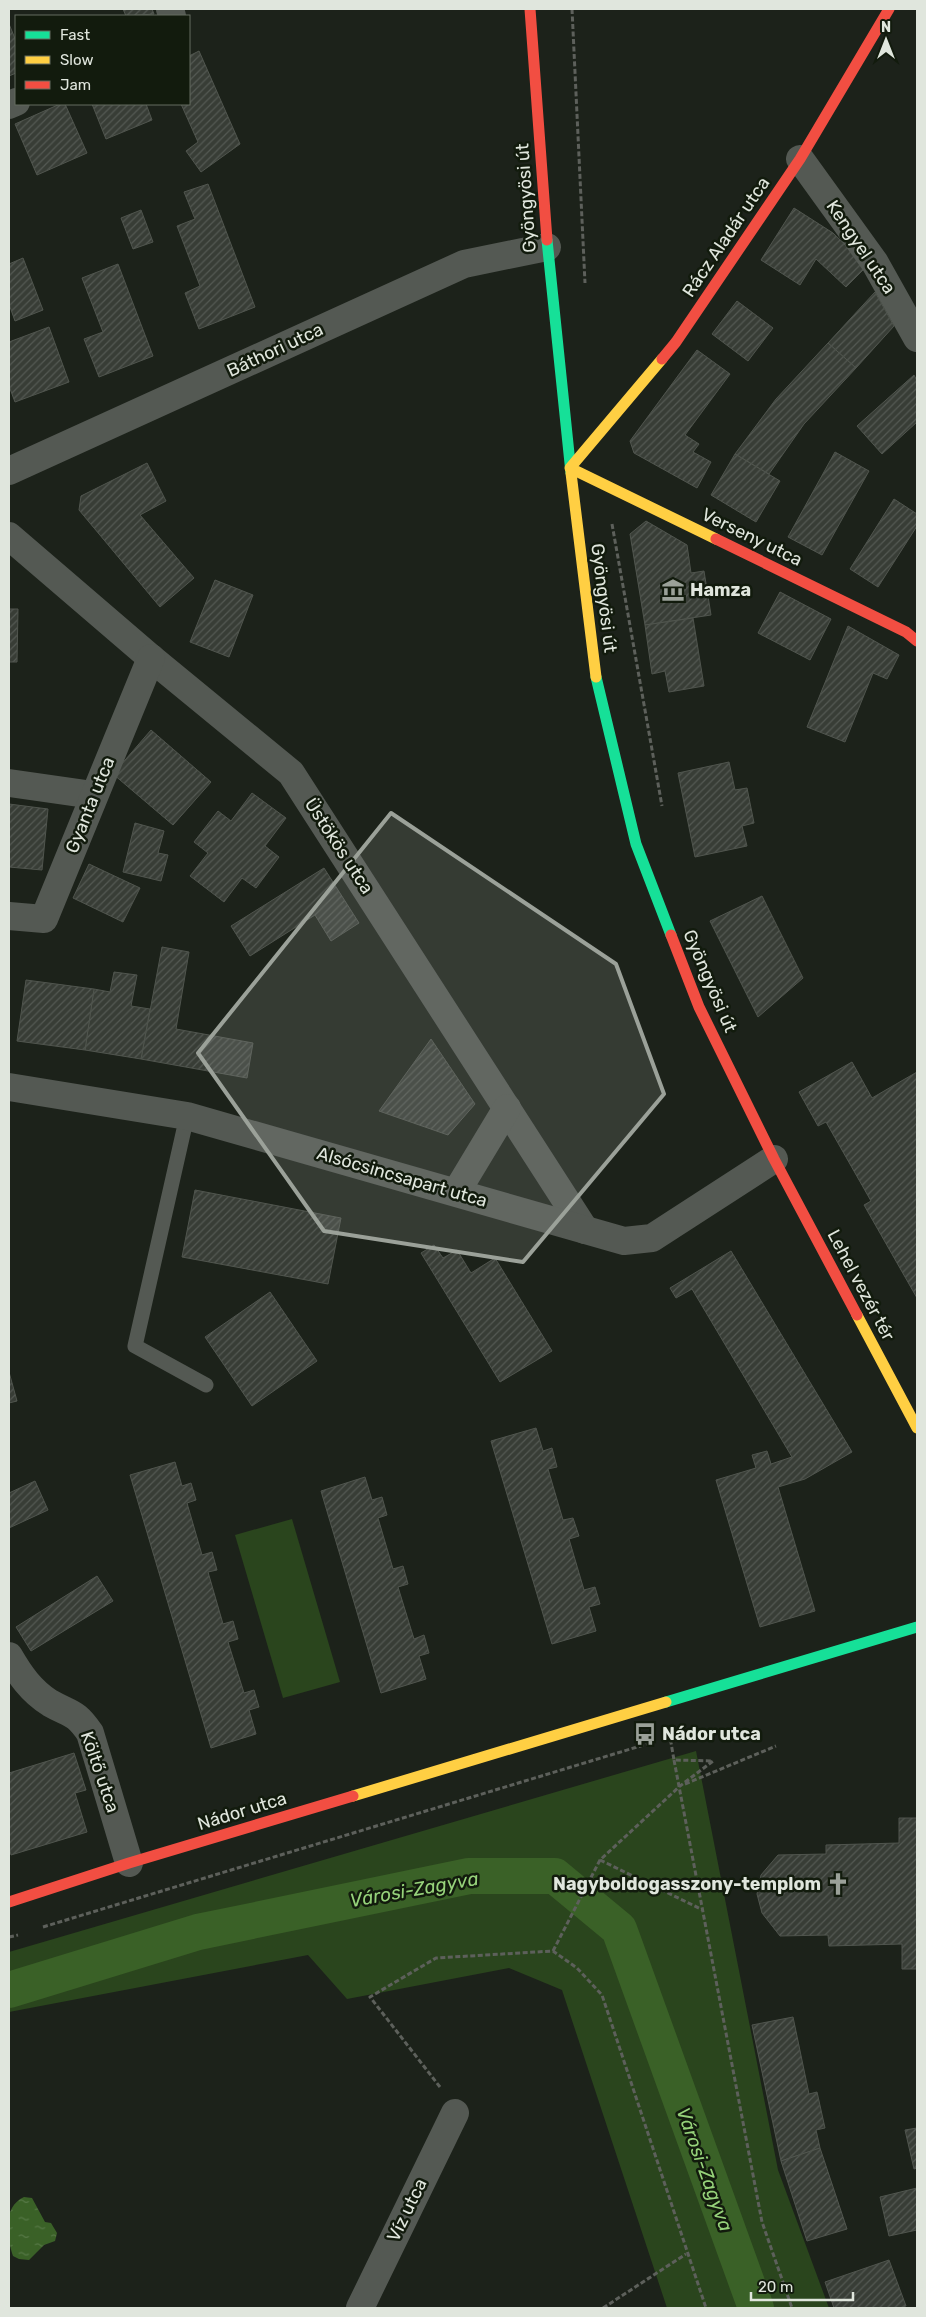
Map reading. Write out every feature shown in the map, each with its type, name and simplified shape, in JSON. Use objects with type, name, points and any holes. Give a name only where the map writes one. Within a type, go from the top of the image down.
[{"type":"street","name":"Gyöngyösi út","points":[[530,9],[547,247],[570,468],[598,691],[636,844],[698,1007],[774,1159]]},
{"type":"street","name":"Rácz Aladár utca","points":[[570,468],[676,342],[800,159],[889,9]]},
{"type":"street","name":"Kengyel utca","points":[[800,159],[875,263],[917,338]]},
{"type":"street","name":"Báthori utca","points":[[9,471],[464,264],[547,247]]},
{"type":"street","name":"Verseny utca","points":[[570,468],[906,632],[917,641]]},
{"type":"street","name":"Üstökös utca","points":[[9,536],[151,658],[291,773],[585,1230]]},
{"type":"street","name":"Gyanta utca","points":[[9,916],[44,919],[151,658]]},
{"type":"street","points":[[9,784],[93,796]]},
{"type":"street","name":"Alsócsincsapart utca","points":[[9,1086],[187,1116],[457,1191],[624,1241],[652,1238],[774,1159]]},
{"type":"street","points":[[457,1191],[507,1108]]},
{"type":"street","name":"Lehel vezér tér","points":[[774,1159],[917,1428]]},
{"type":"street","name":"Nádor utca","points":[[9,1902],[129,1863],[917,1627]]},
{"type":"street","name":"Költő utca","points":[[9,1656],[26,1684],[49,1702],[79,1717],[90,1733],[129,1863]]},
{"type":"street","name":"Víz utca","points":[[360,2308],[455,2112]]},
{"type":"lane","points":[[187,1116],[135,1346],[206,1385]]},
{"type":"path","points":[[572,9],[585,287]]},
{"type":"path","points":[[612,523],[663,812]]},
{"type":"path","points":[[661,1740],[670,1737],[762,2222],[792,2308]]},
{"type":"path","points":[[37,1929],[651,1742]]},
{"type":"path","points":[[680,1786],[776,1746]]},
{"type":"path","points":[[553,1951],[600,1860],[680,1786],[713,1761],[674,1760]]},
{"type":"path","points":[[600,1860],[703,1910]]},
{"type":"path","points":[[9,1937],[28,1932]]},
{"type":"path","points":[[455,2112],[445,2092],[370,1997],[436,1958],[553,1951],[577,1968],[602,1995],[686,2254],[706,2308]]},
{"type":"path","points":[[603,2308],[686,2254]]},
{"type":"highlighted area","points":[[391,813],[616,964],[664,1094],[523,1262],[324,1231],[198,1053]]},
{"type":"shaded area","points":[[292,1519],[340,1682],[283,1698],[235,1535]]},
{"type":"shaded area","points":[[696,1751],[778,2170],[829,2308],[667,2308],[562,1990],[509,1968],[347,1999],[308,1955],[9,2012],[9,1952]]},
{"type":"water","points":[[24,2197],[32,2198],[45,2222],[51,2223],[57,2233],[55,2241],[44,2245],[29,2260],[13,2256],[8,2232],[9,2215],[12,2208]]},
{"type":"building","points":[[123,9],[152,9],[154,14],[140,15],[126,15]]},
{"type":"building","points":[[9,24],[15,39],[15,73],[9,76]]},
{"type":"building","points":[[199,51],[240,144],[201,172],[186,151],[198,142],[181,105],[190,105],[190,56]]},
{"type":"building","points":[[58,105],[65,105],[87,153],[37,175],[15,124]]},
{"type":"building","points":[[92,105],[146,105],[152,120],[106,139]]},
{"type":"building","points":[[208,184],[255,307],[199,329],[185,293],[200,286],[177,226],[195,219],[184,192]]},
{"type":"building","points":[[794,208],[833,233],[867,266],[846,287],[816,259],[800,285],[761,260]]},
{"type":"building","points":[[141,210],[153,242],[133,249],[121,218]]},
{"type":"building","points":[[23,258],[43,310],[15,321],[9,304],[9,264]]},
{"type":"building","points":[[118,264],[153,356],[99,377],[84,339],[103,332],[82,278]]},
{"type":"building","points":[[875,292],[894,326],[856,368],[828,343]]},
{"type":"building","points":[[737,301],[773,328],[748,361],[712,334]]},
{"type":"building","points":[[49,327],[69,382],[15,402],[9,386],[9,342]]},
{"type":"building","points":[[828,343],[856,368],[804,424],[769,474],[735,454],[776,399]]},
{"type":"building","points":[[697,350],[730,374],[685,435],[699,444],[693,452],[711,462],[697,488],[634,453],[630,441]]},
{"type":"building","points":[[914,375],[917,381],[917,422],[882,454],[857,426]]},
{"type":"building","points":[[835,452],[869,471],[822,555],[788,537]]},
{"type":"building","points":[[735,454],[780,481],[756,522],[711,495]]},
{"type":"building","points":[[147,463],[166,501],[140,515],[194,578],[160,607],[79,510],[81,496]]},
{"type":"building","points":[[894,499],[917,514],[917,526],[878,587],[850,569]]},
{"type":"building","name":"Hamza","points":[[646,521],[687,545],[691,573],[704,571],[711,615],[645,625],[630,534]]},
{"type":"building","points":[[215,580],[253,595],[229,657],[190,642]]},
{"type":"building","points":[[780,592],[831,619],[810,660],[758,633]]},
{"type":"building","points":[[9,609],[18,609],[17,662],[9,662]]},
{"type":"building","points":[[693,618],[704,686],[669,692],[665,671],[652,674],[645,625]]},
{"type":"building","points":[[848,626],[899,655],[887,679],[873,673],[845,742],[807,727]]},
{"type":"building","points":[[151,730],[211,782],[173,825],[113,774]]},
{"type":"building","points":[[729,762],[735,790],[747,788],[754,823],[742,826],[747,846],[695,857],[678,773]]},
{"type":"building","points":[[252,793],[286,818],[265,846],[279,857],[256,888],[242,878],[224,902],[190,876],[208,853],[194,842],[218,811],[231,821]]},
{"type":"building","points":[[9,804],[48,809],[42,870],[9,867]]},
{"type":"building","points":[[135,823],[164,831],[158,853],[168,855],[161,881],[123,872]]},
{"type":"building","points":[[89,864],[140,888],[123,922],[73,898]]},
{"type":"building","points":[[324,868],[359,923],[331,941],[315,915],[250,956],[231,926]]},
{"type":"building","points":[[762,896],[803,978],[758,1017],[710,921]]},
{"type":"building","points":[[162,947],[189,952],[176,1029],[253,1043],[247,1078],[141,1059]]},
{"type":"building","points":[[114,972],[137,975],[131,1006],[150,1009],[141,1059],[85,1050],[94,989],[110,992]]},
{"type":"building","points":[[26,980],[94,989],[85,1050],[17,1041]]},
{"type":"building","points":[[431,1039],[475,1104],[448,1135],[379,1111]]},
{"type":"building","points":[[852,1062],[872,1098],[917,1072],[917,1298],[864,1205],[871,1201],[826,1122],[818,1126],[799,1092]]},
{"type":"building","points":[[195,1190],[341,1218],[328,1284],[182,1257]]},
{"type":"building","points":[[434,1245],[443,1258],[457,1250],[471,1273],[495,1258],[552,1351],[500,1382],[421,1253]]},
{"type":"building","points":[[731,1251],[852,1452],[805,1479],[778,1487],[815,1611],[760,1627],[716,1480],[756,1468],[752,1455],[767,1451],[771,1464],[792,1457],[692,1289],[676,1298],[670,1288]]},
{"type":"building","points":[[270,1292],[317,1361],[252,1406],[205,1337]]},
{"type":"building","points":[[9,1372],[17,1401],[9,1403]]},
{"type":"building","points":[[536,1428],[543,1451],[552,1448],[557,1467],[548,1469],[563,1520],[573,1518],[579,1536],[569,1539],[584,1590],[595,1587],[600,1604],[589,1607],[596,1631],[552,1644],[491,1441]]},
{"type":"building","points":[[175,1462],[182,1486],[191,1483],[196,1500],[187,1503],[202,1555],[212,1552],[217,1570],[208,1572],[223,1624],[233,1621],[238,1639],[228,1642],[244,1693],[254,1690],[259,1707],[249,1710],[256,1734],[211,1748],[130,1475]]},
{"type":"building","points":[[365,1477],[372,1500],[382,1497],[387,1515],[378,1518],[393,1569],[403,1566],[408,1584],[398,1587],[414,1639],[424,1635],[429,1653],[419,1656],[426,1679],[381,1693],[321,1491]]},
{"type":"building","points":[[35,1481],[48,1510],[9,1528],[9,1493]]},
{"type":"building","points":[[97,1576],[113,1601],[31,1651],[16,1627]]},
{"type":"building","points":[[74,1753],[86,1790],[75,1793],[87,1832],[11,1855],[9,1847],[9,1773]]},
{"type":"building","name":"Nagyboldogasszony-templom","points":[[899,1818],[917,1818],[917,1969],[902,1969],[902,1944],[829,1946],[828,1935],[780,1936],[762,1913],[757,1894],[761,1875],[778,1855],[826,1854],[826,1845],[899,1843]]},
{"type":"building","points":[[793,2017],[809,2094],[817,2092],[825,2128],[816,2130],[820,2148],[781,2161],[752,2025]]},
{"type":"building","points":[[917,2128],[917,2168],[914,2169],[905,2130]]},
{"type":"building","points":[[820,2148],[847,2229],[807,2241],[781,2161]]},
{"type":"building","points":[[917,2188],[917,2230],[889,2236],[880,2197]]},
{"type":"building","points":[[889,2260],[906,2306],[899,2308],[834,2308],[825,2282]]},
{"type":"waterway","name":"Városi-Zagyva","points":[[9,1990],[198,1932],[469,1876],[555,1876],[619,1929],[756,2308]]},
{"type":"traffic: fast","points":[[547,240],[571,473]]},
{"type":"traffic: fast","points":[[596,677],[636,844],[671,935]]},
{"type":"traffic: fast","points":[[666,1702],[917,1627]]},
{"type":"traffic: slow","points":[[662,359],[570,468],[716,539]]},
{"type":"traffic: slow","points":[[571,473],[596,677]]},
{"type":"traffic: slow","points":[[857,1315],[917,1428]]},
{"type":"traffic: slow","points":[[353,1796],[666,1702]]},
{"type":"traffic: jam","points":[[530,9],[547,240]]},
{"type":"traffic: jam","points":[[662,359],[676,342],[800,159],[889,9]]},
{"type":"traffic: jam","points":[[716,539],[906,632],[917,641]]},
{"type":"traffic: jam","points":[[671,935],[699,1007],[774,1159],[857,1315]]},
{"type":"traffic: jam","points":[[9,1902],[129,1863],[353,1796]]},
{"type":"place","name":"Hamza","points":[[673,590]]},
{"type":"place","name":"Nádor utca","points":[[645,1734]]},
{"type":"place","name":"Nagyboldogasszony-templom","points":[[838,1884]]}]
